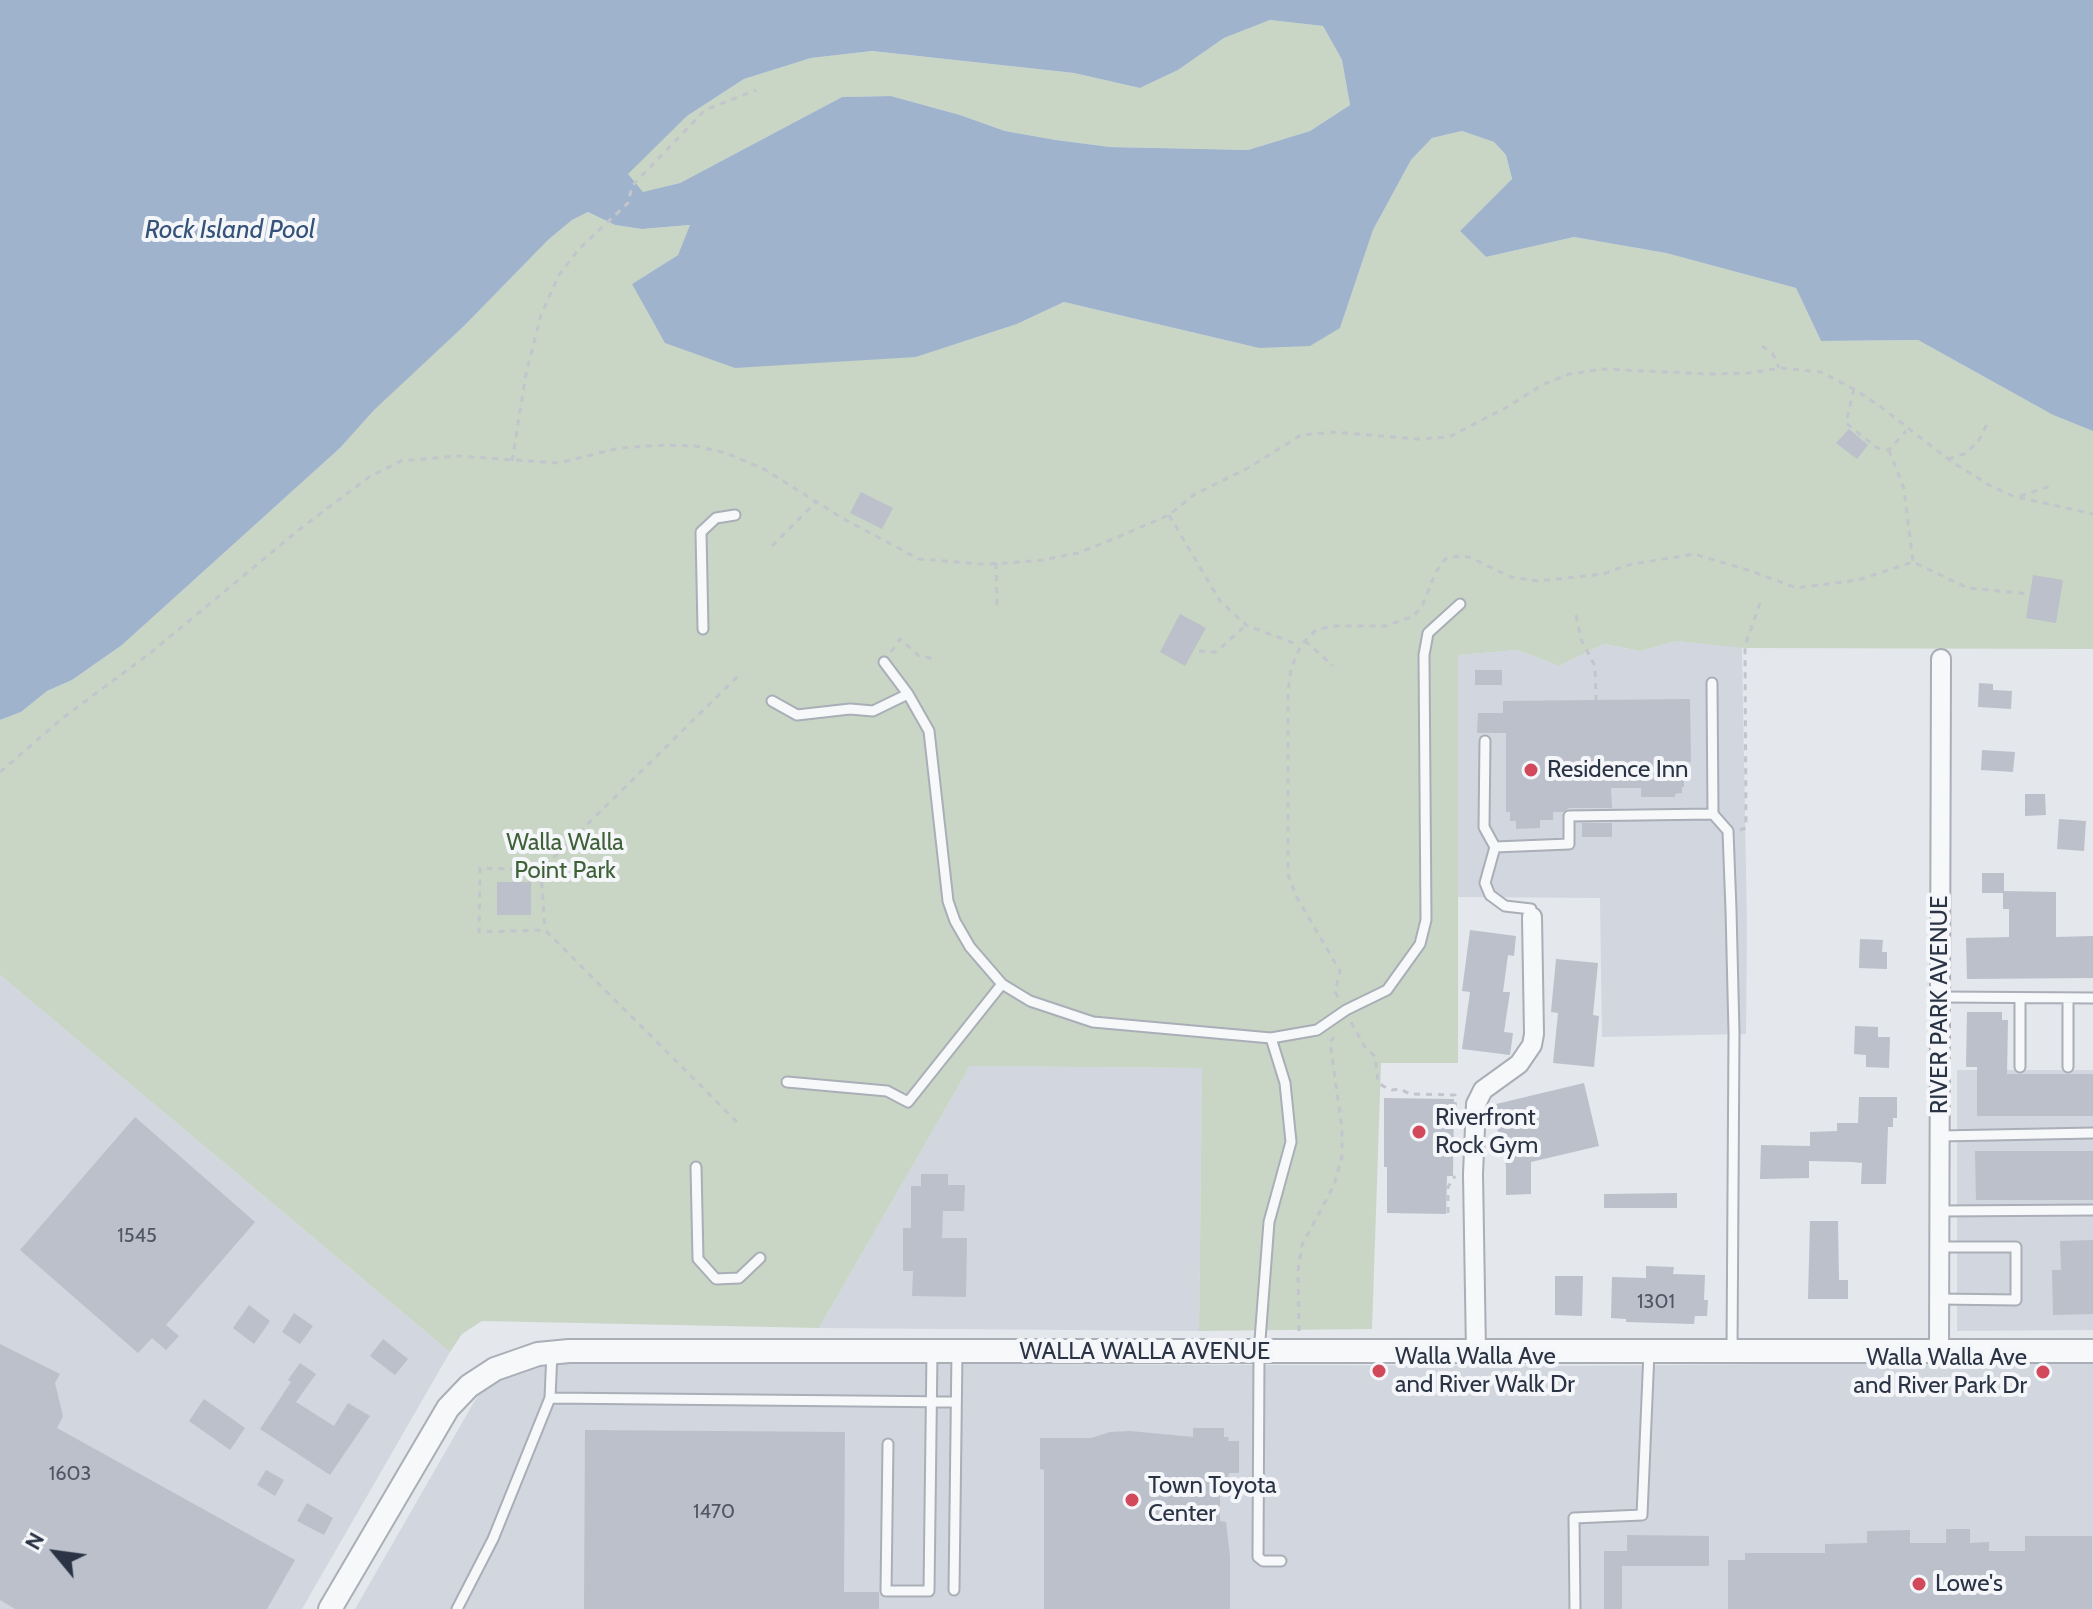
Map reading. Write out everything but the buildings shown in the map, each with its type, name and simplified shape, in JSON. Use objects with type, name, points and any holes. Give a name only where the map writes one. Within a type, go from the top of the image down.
[{"type":"street","name":"RIVER PARK AVENUE","points":[[1939,1351],[1941,659]]},
{"type":"street","points":[[1476,1352],[1473,1174],[1476,1104],[1483,1090],[1519,1064],[1532,1045],[1532,917]]},
{"type":"street","name":"WALLA WALLA AVENUE","points":[[330,1609],[448,1408],[469,1386],[495,1369],[527,1356],[552,1352],[2093,1351]]},
{"type":"lane","points":[[703,629],[701,532],[716,518],[735,515]]},
{"type":"lane","points":[[884,662],[908,694],[929,731],[948,901],[955,921],[970,947],[1002,984],[1030,1001],[1093,1022],[1271,1038],[1317,1030],[1346,1010],[1387,990],[1420,944],[1426,920],[1424,655],[1428,633],[1460,604]]},
{"type":"lane","points":[[1712,683],[1713,814],[1729,834],[1734,1033],[1732,1351]]},
{"type":"lane","points":[[772,701],[797,715],[850,709],[873,711],[908,694]]},
{"type":"lane","points":[[1485,741],[1484,827],[1495,847],[1485,883],[1490,895],[1505,906],[1531,909],[1532,917]]},
{"type":"lane","points":[[1495,847],[1569,844],[1569,816],[1713,814]]},
{"type":"lane","points":[[787,1082],[887,1091],[908,1102],[1002,984]]},
{"type":"lane","points":[[1940,997],[2093,998]]},
{"type":"lane","points":[[2020,998],[2020,1067]]},
{"type":"lane","points":[[2068,998],[2068,1067]]},
{"type":"lane","points":[[1271,1038],[1285,1083],[1291,1142],[1269,1222],[1259,1353],[1258,1557],[1263,1561],[1281,1561]]},
{"type":"lane","points":[[1940,1136],[2093,1133]]},
{"type":"lane","points":[[696,1167],[698,1259],[716,1279],[739,1278],[760,1258]]},
{"type":"lane","points":[[1940,1211],[2093,1210]]},
{"type":"lane","points":[[1939,1247],[2016,1247],[2016,1300],[1939,1299]]},
{"type":"lane","points":[[888,1444],[886,1591],[929,1591],[932,1351]]},
{"type":"lane","points":[[954,1590],[957,1351]]},
{"type":"lane","points":[[457,1609],[493,1539],[550,1398],[552,1352]]},
{"type":"lane","points":[[1575,1609],[1574,1518],[1642,1515],[1649,1352]]},
{"type":"lane","points":[[550,1398],[956,1402]]},
{"type":"path","points":[[512,461],[526,374],[541,315],[559,275],[600,227],[628,203],[632,186],[705,110],[756,90]]},
{"type":"path","points":[[1762,346],[1773,354],[1779,368]]},
{"type":"path","points":[[0,772],[64,717],[149,654],[300,529],[369,477],[401,461],[457,456],[559,463],[619,448],[695,446],[726,453],[764,469],[887,545],[919,559],[996,563],[1043,560],[1078,553],[1169,515],[1195,494],[1248,468],[1301,435],[1334,432],[1418,439],[1449,437],[1544,384],[1569,374],[1602,369],[1709,374],[1749,373],[1779,368],[1821,372],[1854,389],[1907,430],[1991,486],[2017,497],[2093,514]]},
{"type":"path","points":[[1854,389],[1846,423],[1877,448],[1889,450]]},
{"type":"path","points":[[1948,459],[1964,454],[1978,442],[1988,422]]},
{"type":"path","points":[[1889,450],[1907,430]]},
{"type":"path","points":[[1889,450],[1904,489],[1913,562]]},
{"type":"path","points":[[2017,497],[2054,485]]},
{"type":"path","points":[[772,546],[816,502]]},
{"type":"path","points":[[1169,515],[1220,601],[1246,625],[1301,645]]},
{"type":"path","points":[[1456,1125],[1455,1095],[1410,1094],[1400,1089],[1392,1090],[1378,1082],[1375,1056],[1366,1049],[1335,992],[1340,971],[1296,896],[1288,874],[1288,691],[1291,669],[1301,645],[1316,630],[1335,626],[1385,626],[1414,616],[1445,559],[1459,556],[1469,557],[1511,577],[1538,581],[1603,574],[1628,565],[1694,554],[1797,588],[1858,580],[1913,562],[1968,588],[2030,594]]},
{"type":"path","points":[[996,563],[997,605]]},
{"type":"path","points":[[1729,834],[1746,828],[1745,646],[1760,603]]},
{"type":"path","points":[[1576,615],[1581,639],[1595,666],[1596,700]]},
{"type":"path","points":[[1199,651],[1216,652],[1246,625]]},
{"type":"path","points":[[884,662],[900,639],[919,656],[934,659]]},
{"type":"path","points":[[1305,641],[1333,666]]},
{"type":"path","points":[[545,930],[479,932],[480,868],[541,870],[741,673]]},
{"type":"path","points":[[541,870],[545,930],[737,1122]]},
{"type":"path","points":[[1298,1352],[1298,1271],[1302,1245],[1334,1185],[1342,1156],[1342,1128],[1330,1042],[1339,1032]]},
{"type":"path","points":[[1448,1213],[1448,1187],[1457,1171]]},
{"type":"shaded area","points":[[1676,641],[1742,647],[1746,1034],[1602,1037],[1600,898],[1458,897],[1458,655],[1518,650],[1559,666],[1604,644],[1640,651]]},
{"type":"shaded area","points":[[0,975],[450,1352],[302,1609],[0,1609]]},
{"type":"shaded area","points":[[970,1066],[1202,1068],[1199,1331],[819,1328]]},
{"type":"shaded area","points":[[1957,1070],[2093,1070],[2093,1330],[1957,1331]]},
{"type":"shaded area","points":[[2093,1361],[2093,1609],[355,1609],[474,1402],[494,1374],[515,1362],[1559,1366]]},
{"type":"green space","points":[[1270,20],[1323,26],[1342,60],[1350,105],[1310,131],[1248,150],[1110,147],[1056,140],[1005,131],[891,96],[842,97],[680,183],[643,193],[627,174],[687,116],[744,79],[811,58],[871,51],[1074,73],[1140,88],[1178,70],[1224,38]]},
{"type":"green space","name":"Walla Walla Point Park","points":[[1462,131],[1494,142],[1506,155],[1512,180],[1460,231],[1486,257],[1574,237],[1666,253],[1796,288],[1821,341],[1918,340],[2053,415],[2093,431],[2093,649],[1745,648],[1676,641],[1640,651],[1604,644],[1559,666],[1518,650],[1458,655],[1458,1063],[1381,1063],[1372,1329],[1199,1331],[1202,1068],[970,1066],[819,1328],[482,1321],[462,1334],[450,1352],[0,975],[0,720],[21,712],[47,691],[72,680],[122,645],[340,448],[373,410],[572,220],[588,212],[615,225],[642,229],[691,225],[678,255],[632,284],[916,357],[1017,324],[1064,302],[1259,348],[1340,328],[1373,230],[1411,160],[1432,138]]},
{"type":"water","name":"Rock Island Pool","points":[[0,0],[2093,0],[2093,431],[2053,415],[1918,340],[1821,341],[1796,288],[1666,253],[1574,237],[1486,257],[1460,231],[1512,179],[1506,155],[1494,142],[1462,131],[1432,138],[1411,160],[1373,230],[1340,328],[1310,346],[1259,348],[1064,302],[1017,324],[916,357],[735,368],[665,343],[632,284],[678,255],[690,225],[642,229],[615,225],[588,212],[572,220],[548,240],[464,326],[374,410],[340,448],[122,645],[72,680],[47,691],[21,712],[0,720]],"holes":[[[1270,20],[1323,26],[1342,60],[1350,105],[1310,131],[1248,150],[1110,147],[1056,140],[1005,131],[891,96],[842,97],[680,183],[643,192],[628,174],[687,116],[744,79],[811,58],[872,51],[1074,73],[1140,88],[1178,70],[1224,38]]]},
{"type":"place","name":"Residence Inn","points":[[1531,770]]},
{"type":"place","name":"Riverfront Rock Gym","points":[[1419,1132]]},
{"type":"place","name":"Walla Walla Ave and River Walk Dr","points":[[1379,1371]]},
{"type":"place","name":"Walla Walla Ave and River Park Dr","points":[[2043,1372]]},
{"type":"place","name":"Town Toyota Center","points":[[1132,1500]]},
{"type":"place","name":"Lowe's","points":[[1919,1584]]}]
